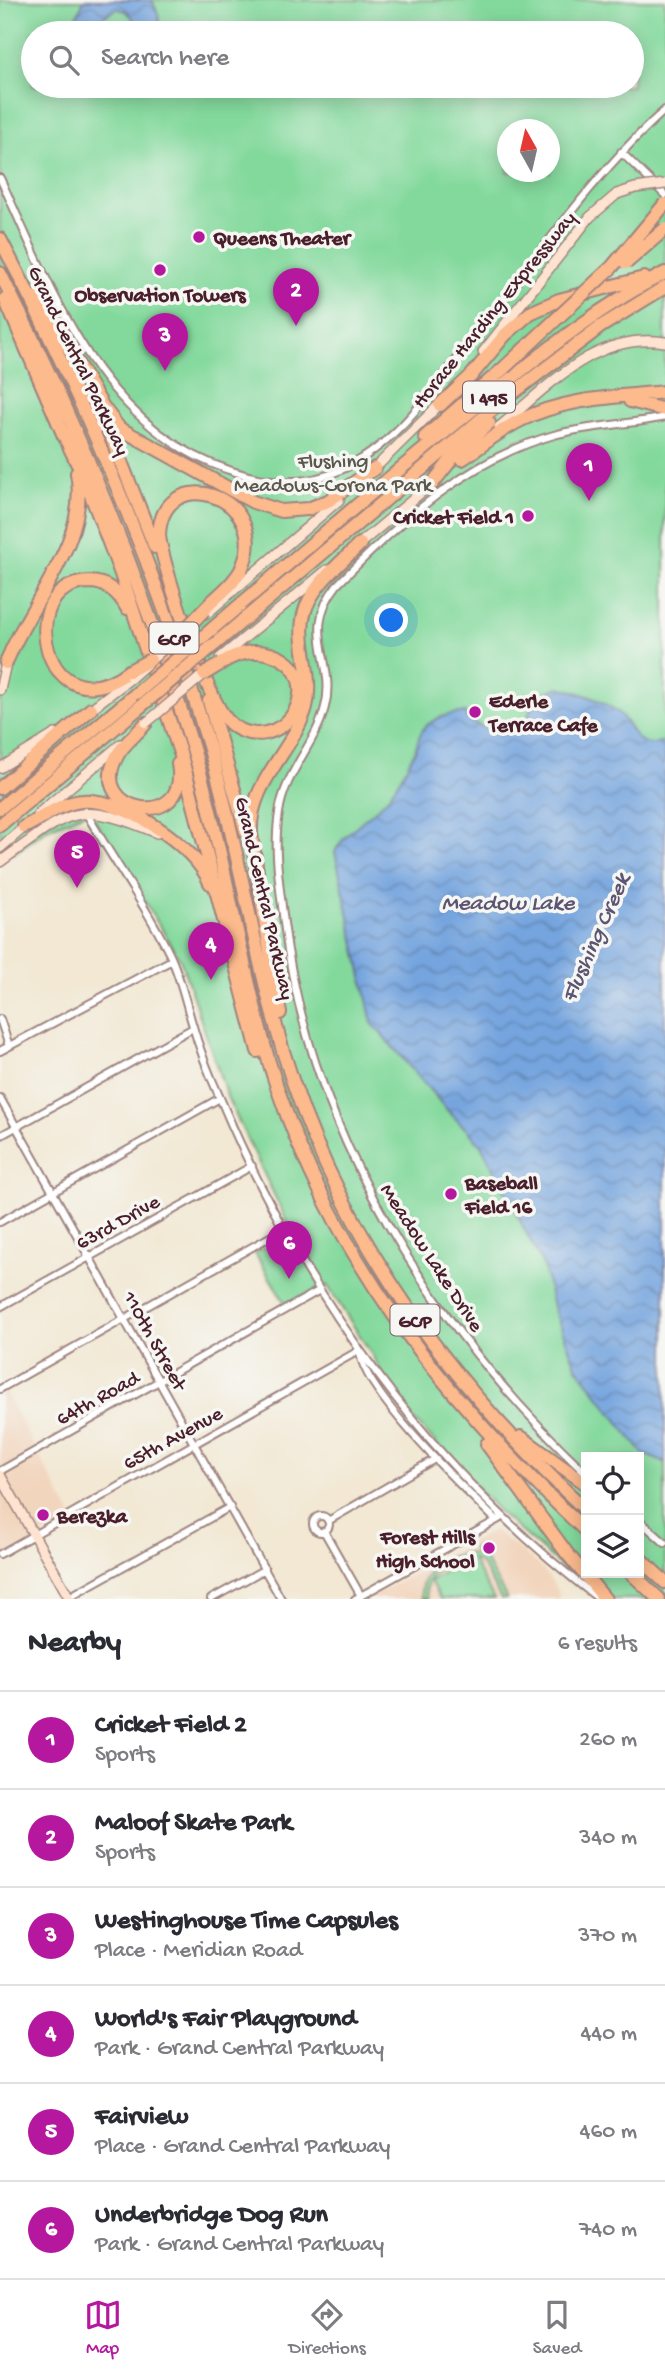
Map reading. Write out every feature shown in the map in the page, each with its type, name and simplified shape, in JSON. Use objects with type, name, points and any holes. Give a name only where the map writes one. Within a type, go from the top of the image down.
[{"type":"highway","points":[[529,346],[617,262],[665,204]]},
{"type":"highway","points":[[323,534],[355,498],[665,229]]},
{"type":"highway","points":[[0,237],[106,413],[124,432],[269,508],[293,511],[315,507],[375,468]]},
{"type":"highway","name":"Grand Central Parkway","points":[[0,237],[83,406],[154,580],[225,802],[285,1059],[315,1141],[364,1238],[426,1335],[484,1407],[581,1505]]},
{"type":"highway","name":"Grand Central Parkway","points":[[0,273],[84,446],[147,609],[210,808],[258,1021],[292,1127],[319,1188],[361,1265],[410,1339],[457,1401],[517,1466],[581,1526]]},
{"type":"highway","points":[[440,405],[530,313],[559,300],[665,273]]},
{"type":"highway","name":"I 495","points":[[0,808],[323,534],[564,337],[609,304],[665,273]]},
{"type":"highway","name":"I 495","points":[[0,825],[454,441],[618,314],[665,287]]},
{"type":"highway","points":[[0,288],[110,544],[204,836],[226,934],[260,1060],[292,1127]]},
{"type":"highway","points":[[432,484],[466,444],[530,389],[565,353]]},
{"type":"highway","points":[[84,377],[169,575],[198,660],[255,862]]},
{"type":"highway","points":[[462,459],[530,416],[566,404],[665,392]]},
{"type":"highway","points":[[609,399],[638,401],[665,410]]},
{"type":"highway","points":[[3,667],[65,548],[76,518],[78,478],[62,431]]},
{"type":"highway","points":[[169,575],[159,536],[162,519],[169,508],[182,497],[200,492],[212,494],[228,503],[243,526],[246,553],[235,579],[205,613],[184,631]]},
{"type":"highway","points":[[285,1059],[270,942],[251,834],[253,805],[307,702],[302,631],[305,610],[321,583],[360,544]]},
{"type":"highway","points":[[89,582],[106,585],[116,592],[128,610],[150,663],[130,675],[110,682],[90,686],[73,683],[55,668],[46,647],[45,629],[52,604],[65,590],[89,582]]},
{"type":"highway","points":[[198,660],[218,708],[235,727],[261,734],[276,729],[289,719],[297,706],[299,691],[296,676],[282,659],[267,652],[250,651],[221,661],[204,674]]},
{"type":"highway","points":[[0,788],[91,709]]},
{"type":"highway","points":[[146,723],[119,752],[111,777],[114,788],[124,802],[147,809],[168,801],[179,783],[179,768],[167,716]]},
{"type":"highway","points":[[24,827],[71,803],[96,801],[121,810],[184,846],[205,872],[226,934]]},
{"type":"highway","points":[[457,1401],[558,1542],[605,1599]]},
{"type":"highway","points":[[484,1407],[549,1460],[581,1481]]},
{"type":"highway","points":[[644,1563],[665,1583]]},
{"type":"highway","points":[[636,1578],[659,1599]]},
{"type":"main road","name":"Horace Harding Expressway","points":[[205,613],[375,468],[440,405],[590,217],[617,194],[635,188],[665,184]]},
{"type":"main road","points":[[221,661],[595,351],[626,341],[664,342]]},
{"type":"main road","points":[[150,663],[184,631]]},
{"type":"main road","points":[[0,690],[3,667]]},
{"type":"main road","points":[[0,848],[204,674]]},
{"type":"main road","points":[[0,768],[91,709],[130,675]]},
{"type":"main road","points":[[0,862],[68,815],[85,811],[123,820],[184,846]]},
{"type":"main road","points":[[0,1473],[68,1598]]},
{"type":"street","points":[[0,178],[66,319],[91,362],[119,397],[159,432],[206,461],[257,478],[297,481],[331,474],[352,464],[408,418],[621,152],[665,110]]},
{"type":"street","points":[[621,152],[649,176],[665,195]]},
{"type":"street","name":"Meadow Lake Drive","points":[[581,1468],[506,1391],[466,1341],[420,1276],[365,1182],[335,1115],[306,1034],[288,953],[277,854],[277,827],[286,784],[325,709],[320,619],[328,595],[337,585],[447,488],[485,462],[552,435],[599,424],[665,417]]},
{"type":"street","points":[[85,811],[172,960],[193,1028],[220,1098],[284,1228],[320,1290],[360,1350],[444,1458],[505,1518],[599,1599]]},
{"type":"street","points":[[0,1051],[172,960]]},
{"type":"street","points":[[0,1019],[9,1046]]},
{"type":"street","points":[[0,1136],[193,1028]]},
{"type":"street","name":"110th Street","points":[[0,1098],[281,1599]]},
{"type":"street","points":[[0,1222],[220,1098]]},
{"type":"street","name":"63rd Drive","points":[[0,1307],[252,1166]]},
{"type":"street","points":[[0,1389],[284,1228]]},
{"type":"street","name":"64th Road","points":[[0,1473],[320,1290]]},
{"type":"street","points":[[360,1350],[366,1373],[435,1459],[495,1519]]},
{"type":"street","name":"65th Avenue","points":[[0,1554],[360,1350]]},
{"type":"street","points":[[435,1459],[328,1521],[324,1531],[358,1597],[495,1519],[505,1518]]},
{"type":"street","points":[[68,1598],[230,1507]]},
{"type":"street","points":[[324,1531],[317,1531],[313,1522],[319,1517],[328,1521]]},
{"type":"street","points":[[644,1524],[665,1543]]},
{"type":"street","points":[[211,1599],[265,1569]]},
{"type":"shaded area","points":[[0,1383],[73,1519],[0,1559]]},
{"type":"shaded area","name":"Forest Hills High School","points":[[494,1530],[539,1565],[558,1590],[559,1599],[368,1599]]},
{"type":"green space","name":"Flushing Meadows-Corona Park","points":[[0,0],[665,0],[665,1599],[599,1599],[505,1518],[401,1406],[327,1285],[286,1305],[255,1253],[292,1232],[228,1099],[180,959],[89,811],[49,828],[14,853],[0,833],[0,700],[10,669],[0,667]]},
{"type":"green space","points":[[477,1546],[507,1599],[501,1599],[482,1565],[471,1558],[494,1599],[440,1599],[430,1581],[468,1557],[452,1561],[437,1570],[428,1583],[428,1599],[422,1599],[424,1580],[437,1564],[456,1555],[476,1554],[473,1548]]},
{"type":"water","points":[[84,0],[152,0],[159,21],[133,21],[126,11],[117,9],[104,16],[102,21],[77,21]]},
{"type":"water","name":"Meadow Lake","points":[[559,687],[588,696],[615,710],[640,740],[654,744],[665,742],[665,1463],[641,1452],[576,1366],[553,1307],[544,1267],[480,1143],[448,1111],[372,1023],[335,852],[345,837],[391,793],[415,751],[421,732],[430,723],[444,716],[465,713],[469,720],[483,728],[508,733],[527,721],[533,698]]},
{"type":"place","name":"Queens Theater","points":[[199,237]]},
{"type":"place","name":"Observation Towers","points":[[160,270]]},
{"type":"place","name":"Maloof Skate Park","points":[[296,326]]},
{"type":"place","name":"Westinghouse Time Capsules","points":[[165,371]]},
{"type":"place","name":"Cricket Field 2","points":[[589,501]]},
{"type":"place","name":"Cricket Field 1","points":[[528,516]]},
{"type":"place","name":"Ederle Terrace Cafe","points":[[475,712]]},
{"type":"place","name":"Fairview","points":[[77,888]]},
{"type":"place","name":"World's Fair Playground","points":[[211,980]]},
{"type":"place","name":"Baseball Field 16","points":[[451,1194]]},
{"type":"place","name":"Underbridge Dog Run","points":[[289,1279]]},
{"type":"place","name":"Berezka","points":[[43,1515]]},
{"type":"place","name":"Forest Hills High School","points":[[489,1548]]},
{"type":"water label","name":"Flushing Creek","points":[[594,937]]}]
